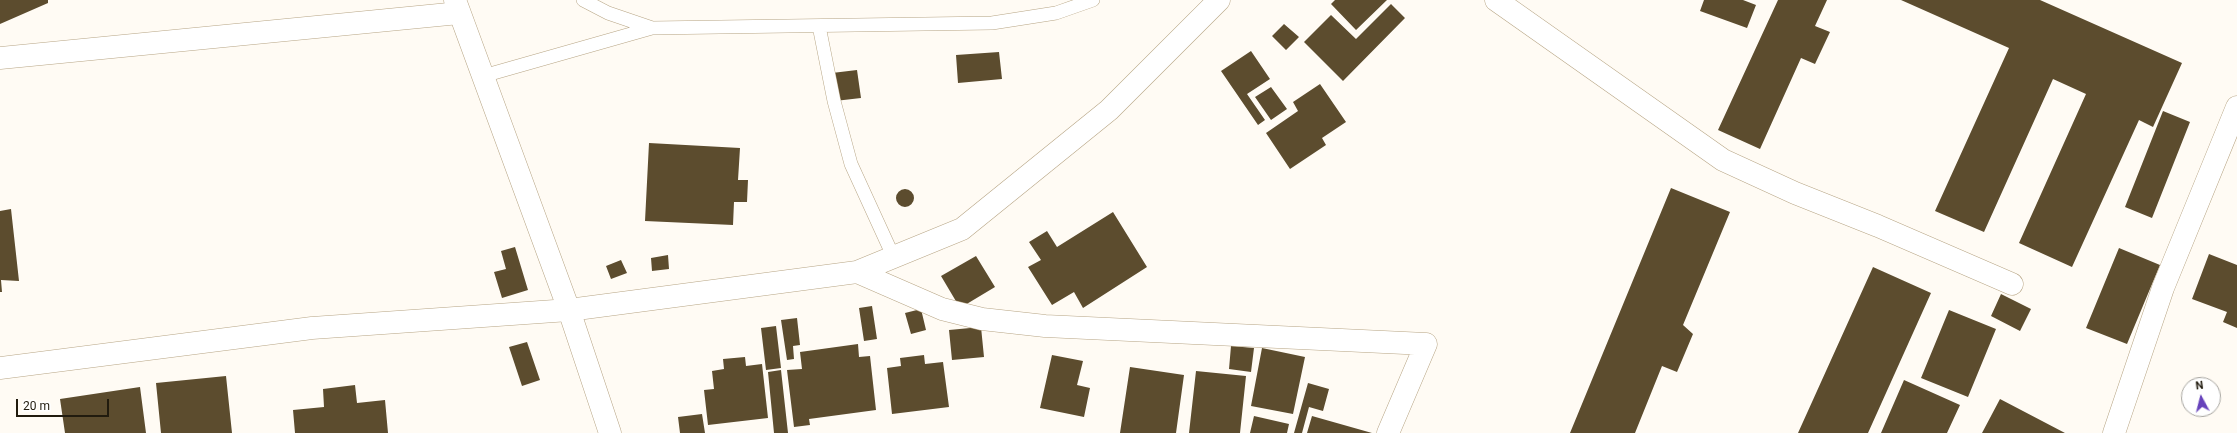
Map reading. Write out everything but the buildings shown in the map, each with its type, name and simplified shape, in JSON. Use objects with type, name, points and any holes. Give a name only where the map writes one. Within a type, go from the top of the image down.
[{"type":"street","points":[[0,368],[312,328],[569,310],[857,272],[962,229],[1109,110],[1219,0]]},
{"type":"street","points":[[1496,0],[1723,160],[1795,193],[1878,226],[2012,284]]},
{"type":"street","points":[[0,58],[457,7],[569,310],[610,433]]},
{"type":"street","points":[[2114,433],[2163,288],[2237,107]]},
{"type":"street","points":[[857,272],[942,309],[982,318],[1045,326],[1426,344],[1388,433]]},
{"type":"lane","points":[[583,0],[608,13],[652,28]]},
{"type":"lane","points":[[483,76],[652,28],[992,23],[1056,13],[1093,0]]},
{"type":"lane","points":[[819,26],[834,100],[851,164],[894,258]]}]
